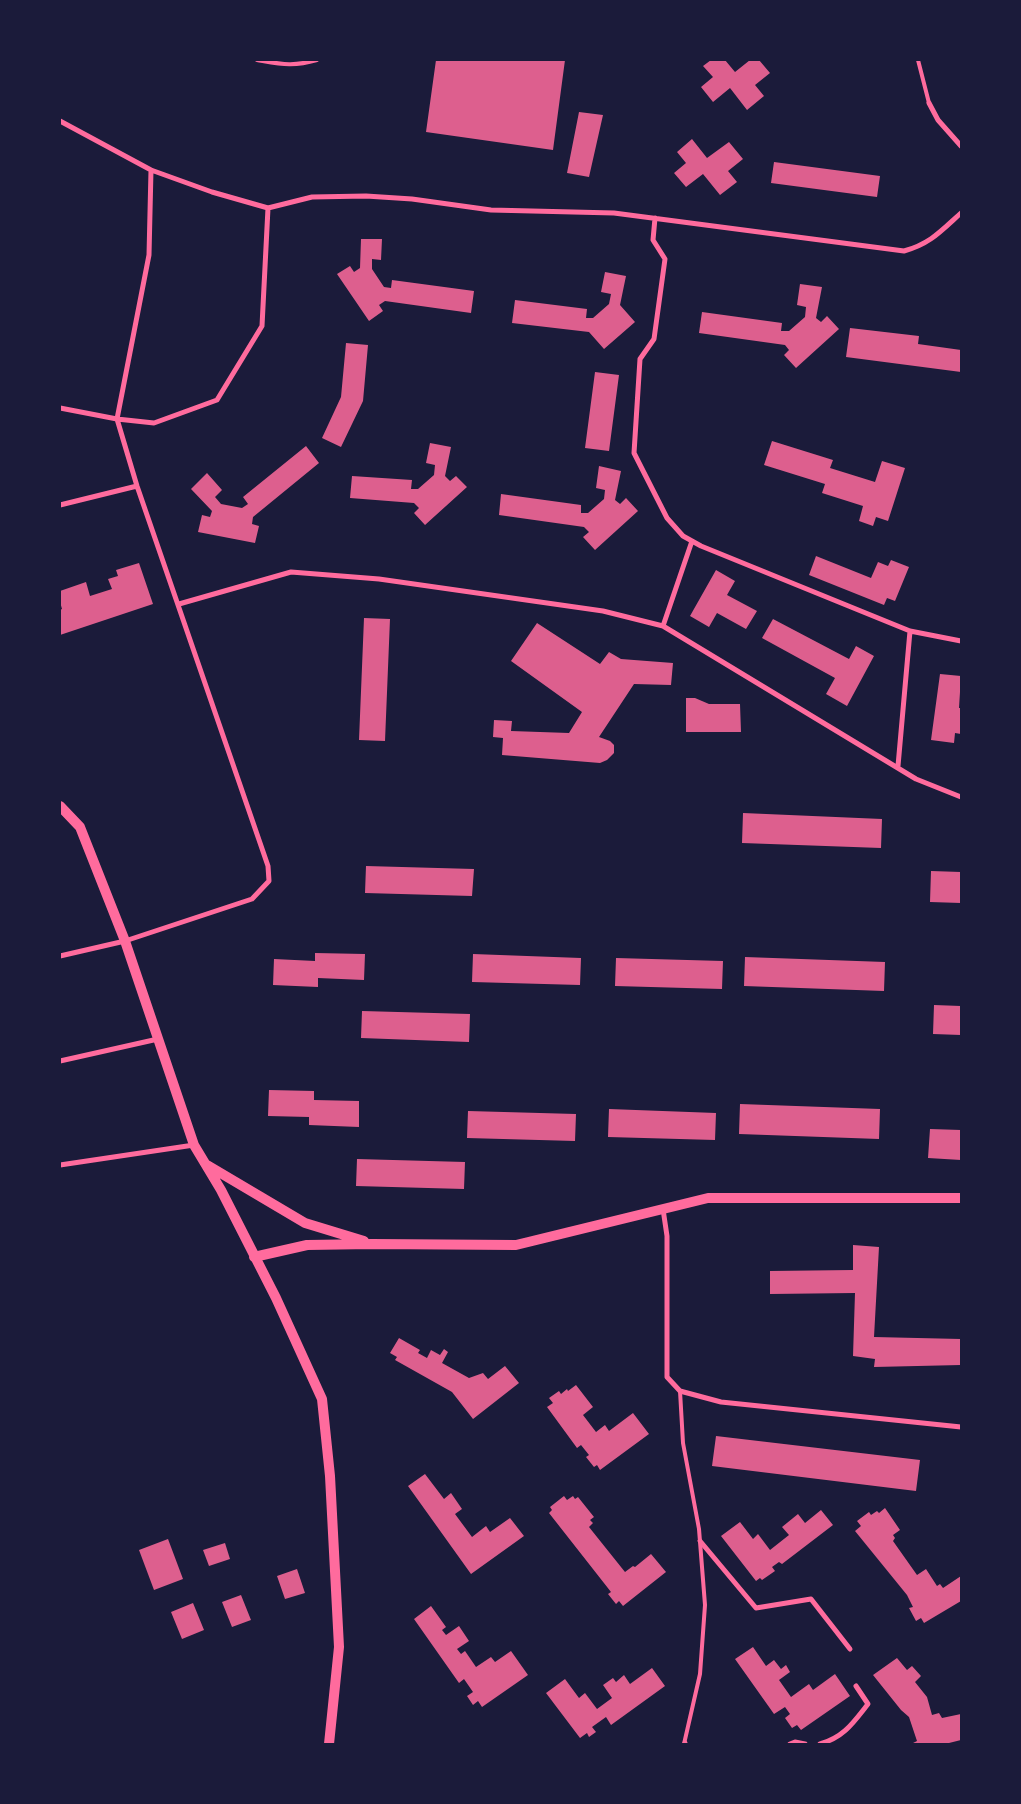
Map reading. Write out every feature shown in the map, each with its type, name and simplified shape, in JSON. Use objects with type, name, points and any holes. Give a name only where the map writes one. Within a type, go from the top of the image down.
[{"type":"main road","points":[[60,806],[80,827],[125,940],[194,1145],[221,1190],[276,1298],[322,1399],[330,1476],[339,1647],[329,1744]]},
{"type":"main road","points":[[205,1164],[305,1223],[372,1244]]},
{"type":"main road","points":[[254,1257],[307,1245],[516,1245],[708,1198],[961,1198]]},
{"type":"street","points":[[929,103],[938,120],[961,146]]},
{"type":"street","points":[[60,121],[151,170],[212,192],[268,208],[312,197],[366,196],[412,199],[491,210],[614,213],[904,251],[920,247],[931,240],[961,213]]},
{"type":"street","points":[[60,956],[125,940],[252,899],[270,881],[268,866],[137,486],[116,419],[149,255],[151,170]]},
{"type":"street","points":[[60,408],[116,419],[154,423],[217,400],[262,326],[268,208]]},
{"type":"street","points":[[655,218],[653,240],[665,259],[654,339],[640,359],[634,453],[667,518],[683,536],[692,541],[910,631],[961,641]]},
{"type":"street","points":[[60,504],[137,486]]},
{"type":"street","points":[[663,626],[692,541]]},
{"type":"street","points":[[179,604],[291,572],[379,579],[603,612],[663,626],[898,766],[916,779],[961,796]]},
{"type":"street","points":[[898,766],[910,631]]},
{"type":"street","points":[[60,1061],[158,1039]]},
{"type":"street","points":[[60,1165],[194,1145]]},
{"type":"street","points":[[663,1209],[667,1236],[668,1377],[680,1391],[721,1402],[961,1428]]},
{"type":"street","points":[[700,1540],[756,1608],[811,1598],[850,1648]]},
{"type":"street","points":[[820,1744],[831,1741],[846,1732],[868,1704],[856,1686]]},
{"type":"street","points":[[790,1744],[795,1742],[805,1744]]},
{"type":"lane","points":[[257,60],[283,65],[301,65],[317,60]]},
{"type":"lane","points":[[918,60],[929,103]]},
{"type":"lane","points":[[680,1391],[683,1443],[700,1540],[705,1605],[700,1674],[685,1744]]},
{"type":"building","points":[[436,60],[565,60],[553,150],[426,132]]},
{"type":"building","points":[[711,60],[725,60],[735,72],[750,60],[759,60],[770,73],[755,85],[764,96],[747,110],[730,88],[713,102],[701,87],[713,77],[703,66]]},
{"type":"building","points":[[579,112],[603,115],[589,177],[567,173]]},
{"type":"building","points":[[692,139],[707,158],[729,142],[743,159],[728,171],[737,182],[720,195],[703,174],[686,187],[674,173],[686,163],[677,152]]},
{"type":"building","points":[[774,162],[880,176],[877,197],[771,183]]},
{"type":"building","points":[[361,239],[382,239],[381,260],[372,259],[372,269],[384,287],[391,288],[392,280],[474,291],[471,313],[385,301],[379,305],[383,311],[369,321],[337,274],[350,266],[354,272],[360,268]]},
{"type":"building","points":[[605,272],[626,276],[620,305],[635,322],[604,349],[589,332],[512,323],[515,300],[587,309],[586,318],[593,318],[609,304],[611,294],[601,292]]},
{"type":"building","points":[[800,284],[822,287],[816,318],[821,322],[827,316],[839,329],[796,368],[784,355],[789,350],[785,345],[699,333],[702,312],[782,323],[781,331],[789,331],[805,317],[806,307],[797,305]]},
{"type":"building","points":[[850,328],[919,336],[918,344],[961,350],[961,372],[846,357]]},
{"type":"building","points":[[346,343],[368,345],[363,401],[341,447],[322,438],[341,397]]},
{"type":"building","points":[[595,372],[619,375],[609,451],[585,448]]},
{"type":"building","points":[[772,441],[833,460],[830,468],[875,482],[882,461],[905,468],[888,521],[876,517],[873,526],[859,521],[863,506],[822,493],[825,484],[764,465]]},
{"type":"building","points":[[430,443],[451,447],[445,476],[450,481],[456,476],[467,487],[425,525],[414,513],[419,508],[414,503],[350,498],[352,476],[412,480],[411,489],[418,489],[434,475],[435,465],[426,463]]},
{"type":"building","points":[[306,446],[319,463],[253,517],[252,524],[259,526],[255,543],[198,532],[202,515],[210,517],[212,511],[191,489],[207,473],[222,490],[215,497],[221,504],[242,508],[248,504],[243,497]]},
{"type":"building","points":[[599,466],[621,471],[615,500],[620,504],[626,498],[638,511],[595,550],[583,537],[589,532],[584,527],[499,515],[501,494],[581,505],[581,513],[588,513],[604,499],[605,490],[596,488]]},
{"type":"building","points":[[816,556],[871,578],[878,562],[888,566],[891,560],[909,567],[895,601],[887,598],[884,605],[809,575]]},
{"type":"building","points":[[139,563],[153,604],[60,635],[60,610],[62,609],[60,591],[86,582],[90,596],[112,589],[108,579],[118,576],[116,570]]},
{"type":"building","points":[[716,570],[735,581],[727,595],[757,611],[746,629],[717,613],[709,627],[690,616]]},
{"type":"building","points":[[364,618],[390,619],[385,741],[359,740]]},
{"type":"building","points":[[773,619],[849,659],[856,646],[874,656],[847,706],[826,694],[835,678],[762,638]]},
{"type":"building","points":[[537,623],[600,664],[609,652],[621,659],[673,663],[671,685],[634,684],[599,737],[610,741],[614,745],[614,753],[607,760],[600,763],[502,755],[503,738],[493,737],[494,720],[512,721],[511,731],[569,733],[582,712],[511,661]]},
{"type":"building","points":[[940,674],[961,676],[959,708],[961,708],[961,734],[955,733],[954,743],[931,740]]},
{"type":"building","points":[[686,698],[695,698],[709,704],[740,704],[741,732],[686,732]]},
{"type":"building","points":[[743,813],[882,819],[881,848],[742,843]]},
{"type":"building","points":[[366,866],[474,869],[472,896],[365,893]]},
{"type":"building","points":[[931,871],[961,872],[961,903],[930,902]]},
{"type":"building","points":[[315,953],[365,954],[364,980],[318,978],[318,987],[273,985],[274,959],[315,961]]},
{"type":"building","points":[[473,954],[581,958],[580,985],[472,982]]},
{"type":"building","points":[[745,957],[885,962],[884,991],[744,986]]},
{"type":"building","points":[[616,958],[723,961],[722,989],[615,986]]},
{"type":"building","points":[[934,1005],[961,1006],[961,1035],[933,1034]]},
{"type":"building","points":[[362,1011],[470,1014],[469,1042],[361,1038]]},
{"type":"building","points":[[269,1090],[314,1091],[314,1100],[359,1101],[359,1127],[309,1125],[309,1117],[268,1116]]},
{"type":"building","points":[[740,1104],[880,1109],[879,1139],[739,1134]]},
{"type":"building","points":[[609,1109],[716,1113],[715,1140],[608,1137]]},
{"type":"building","points":[[468,1111],[576,1114],[575,1141],[467,1138]]},
{"type":"building","points":[[930,1129],[961,1130],[961,1160],[928,1158]]},
{"type":"building","points":[[357,1159],[465,1162],[464,1189],[356,1186]]},
{"type":"building","points":[[853,1245],[879,1247],[874,1337],[961,1339],[961,1365],[874,1367],[875,1359],[853,1356],[855,1293],[770,1294],[770,1271],[853,1270]]},
{"type":"building","points":[[399,1338],[420,1350],[418,1353],[427,1358],[431,1350],[440,1355],[444,1349],[448,1352],[442,1363],[469,1378],[483,1373],[488,1379],[505,1366],[519,1383],[473,1419],[452,1392],[395,1360],[397,1357],[390,1353]]},
{"type":"building","points":[[576,1385],[593,1407],[583,1415],[596,1432],[605,1425],[609,1431],[633,1413],[649,1434],[600,1470],[597,1465],[594,1467],[586,1457],[589,1455],[581,1445],[577,1448],[547,1407],[553,1403],[549,1398],[559,1391],[561,1394]]},
{"type":"building","points":[[716,1436],[920,1460],[916,1491],[712,1466]]},
{"type":"building","points":[[425,1474],[444,1499],[451,1493],[462,1509],[455,1514],[472,1537],[486,1526],[490,1532],[510,1518],[524,1536],[471,1574],[408,1486]]},
{"type":"building","points":[[564,1496],[567,1500],[573,1496],[575,1499],[578,1497],[594,1517],[590,1520],[593,1523],[589,1527],[625,1572],[633,1566],[635,1567],[651,1554],[666,1572],[623,1606],[619,1601],[616,1604],[608,1594],[611,1592],[549,1513],[552,1510],[550,1507]]},
{"type":"building","points":[[885,1508],[900,1530],[893,1535],[895,1538],[893,1541],[917,1575],[926,1569],[937,1586],[940,1584],[943,1588],[961,1576],[961,1601],[924,1623],[921,1618],[916,1621],[909,1608],[913,1607],[907,1595],[855,1531],[861,1526],[857,1521],[869,1512],[871,1515],[877,1511],[879,1513]]},
{"type":"building","points":[[821,1510],[833,1525],[782,1564],[779,1562],[772,1567],[775,1571],[762,1580],[760,1578],[756,1581],[721,1536],[740,1522],[753,1539],[758,1534],[770,1550],[789,1535],[782,1527],[798,1514],[805,1523]]},
{"type":"building","points":[[168,1539],[183,1579],[154,1590],[139,1550]]},
{"type":"building","points":[[225,1543],[230,1559],[209,1566],[203,1550]]},
{"type":"building","points":[[297,1569],[305,1593],[285,1599],[277,1576]]},
{"type":"building","points":[[241,1595],[251,1620],[232,1627],[222,1602]]},
{"type":"building","points":[[193,1603],[204,1630],[182,1639],[171,1612]]},
{"type":"building","points":[[431,1606],[446,1627],[442,1630],[446,1635],[459,1626],[469,1641],[457,1649],[461,1654],[465,1651],[476,1667],[491,1657],[495,1662],[511,1651],[528,1675],[482,1707],[478,1701],[473,1705],[467,1696],[473,1692],[464,1679],[459,1683],[414,1619]]},
{"type":"building","points":[[753,1647],[766,1666],[774,1660],[781,1669],[786,1665],[790,1672],[779,1680],[791,1697],[809,1684],[813,1690],[835,1674],[850,1696],[801,1730],[797,1725],[792,1728],[785,1718],[790,1714],[785,1707],[774,1714],[735,1659]]},
{"type":"building","points":[[897,1658],[907,1670],[912,1666],[921,1676],[915,1682],[927,1697],[932,1715],[939,1713],[942,1718],[961,1714],[961,1740],[945,1744],[911,1744],[917,1741],[909,1717],[901,1710],[873,1675]]},
{"type":"building","points":[[652,1668],[665,1686],[611,1725],[606,1717],[592,1727],[596,1732],[589,1737],[587,1733],[580,1738],[546,1693],[565,1679],[579,1698],[585,1693],[597,1709],[612,1698],[603,1685],[613,1678],[616,1682],[624,1675],[630,1684]]}]
